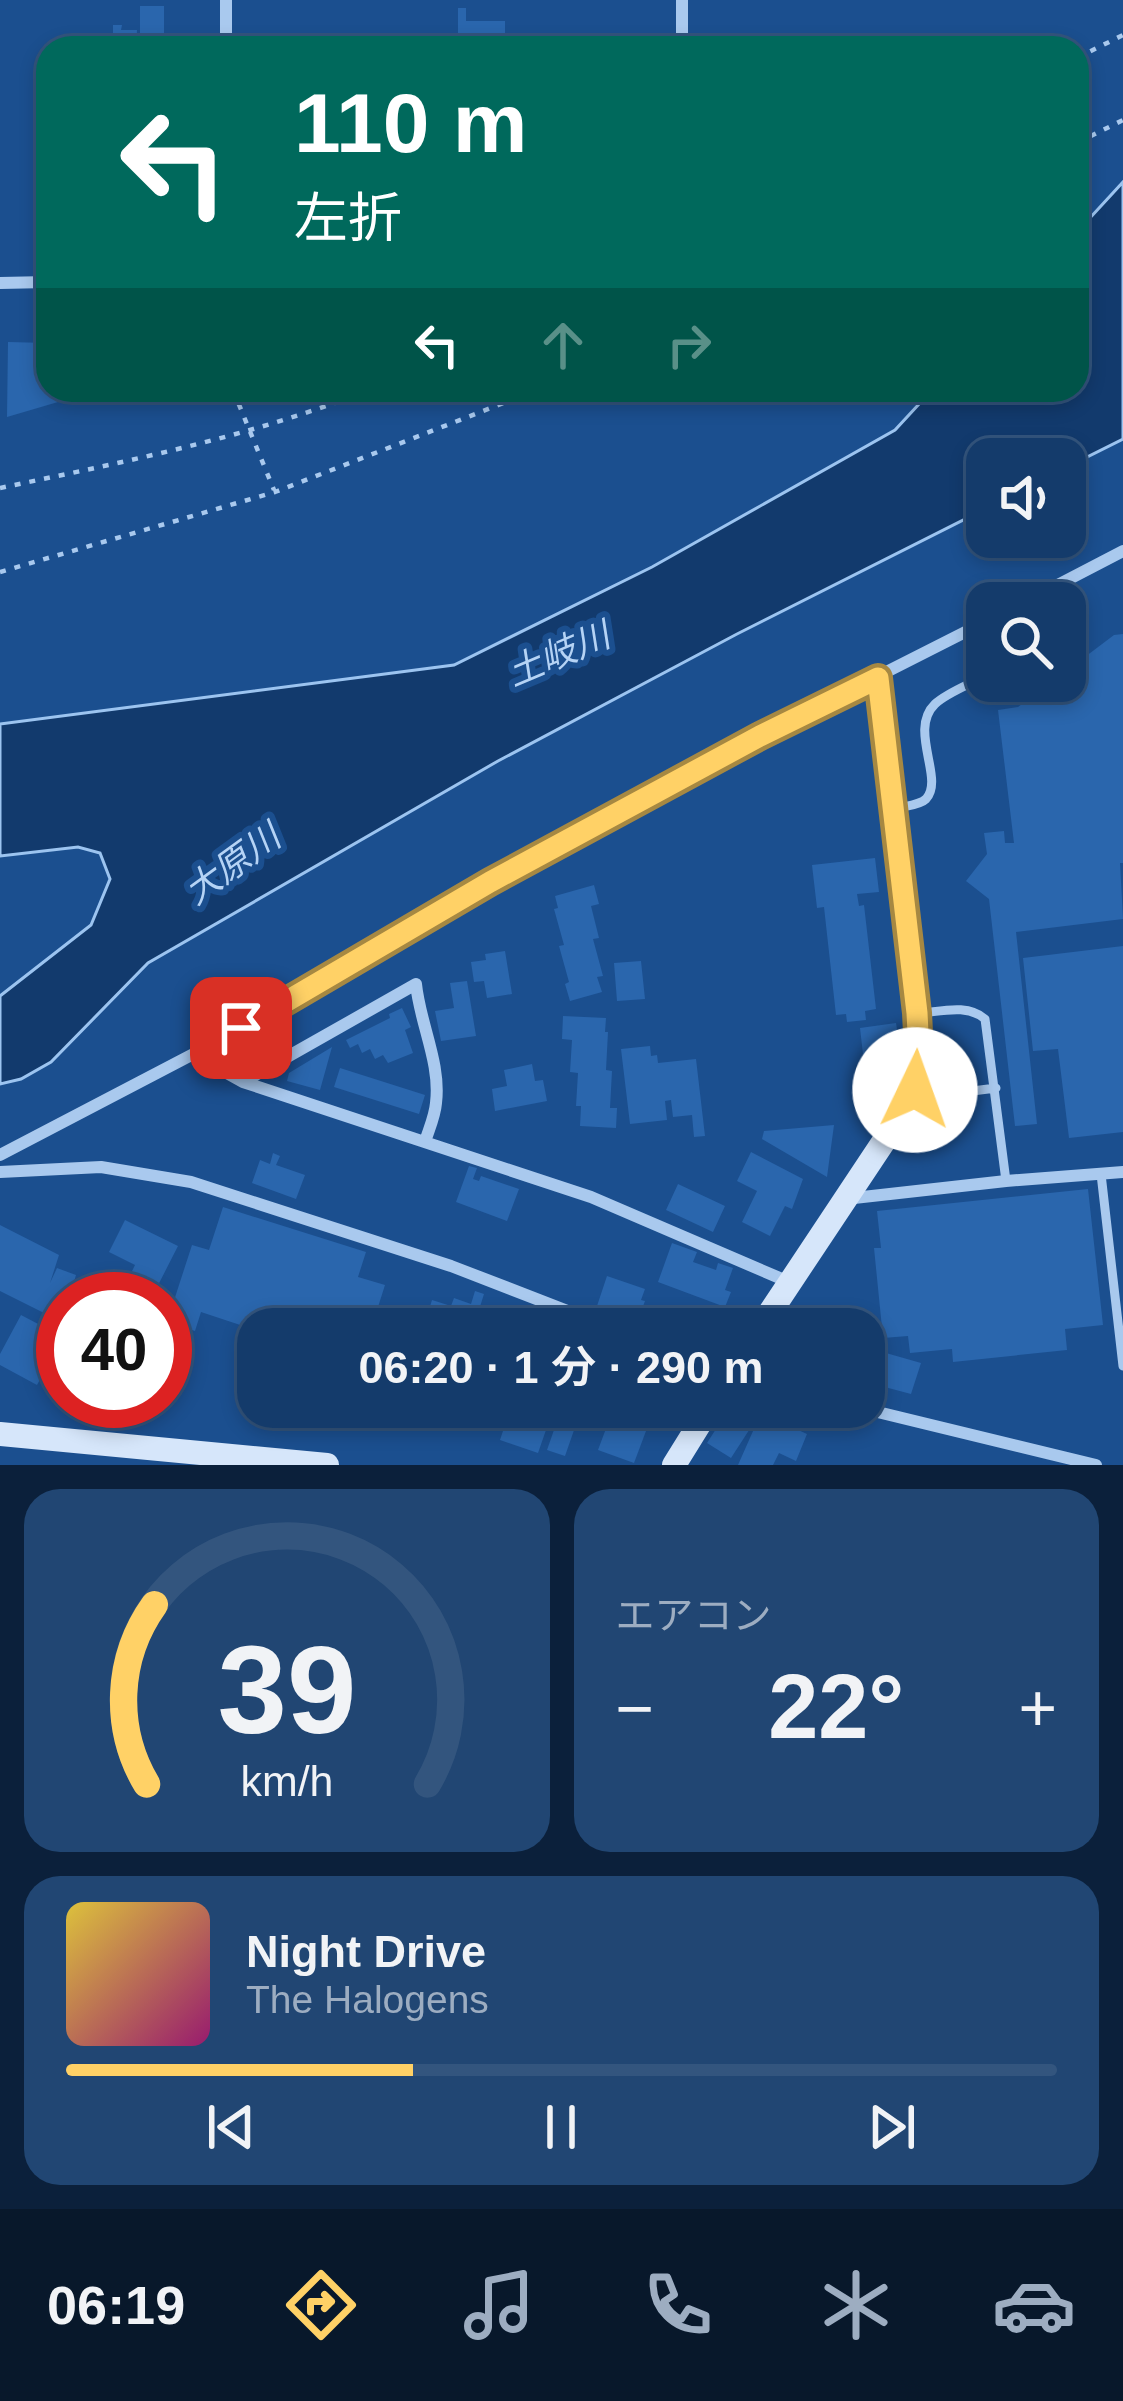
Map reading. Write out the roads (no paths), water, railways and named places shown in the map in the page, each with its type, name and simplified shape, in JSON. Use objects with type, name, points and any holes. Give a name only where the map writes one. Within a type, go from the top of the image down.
[{"type":"street","points":[[226,0],[226,36]]},
{"type":"street","points":[[682,0],[682,36]]},
{"type":"street","points":[[0,283],[36,282]]},
{"type":"street","points":[[1063,582],[1123,551]]},
{"type":"street","points":[[0,1155],[201,1050],[490,882],[760,736],[966,632]]},
{"type":"street","points":[[772,1308],[896,1123],[920,1071],[878,678]]},
{"type":"street","points":[[243,1082],[416,984],[434,1062],[436,1102],[425,1142]]},
{"type":"street","points":[[201,1050],[243,1082],[591,1197],[789,1282]]},
{"type":"street","points":[[0,1172],[100,1167],[191,1182],[451,1266],[560,1308]]},
{"type":"street","points":[[844,1199],[1123,1172]]},
{"type":"street","points":[[885,1414],[1096,1465]]},
{"type":"street","points":[[674,1465],[697,1428]]},
{"type":"street","points":[[0,1433],[327,1465]]},
{"type":"lane","points":[[892,809],[923,802],[928,796],[931,785],[924,728],[935,704],[966,687]]},
{"type":"lane","points":[[917,1013],[963,1010],[985,1019],[1006,1181]]},
{"type":"lane","points":[[915,1090],[941,1095],[996,1088]]},
{"type":"lane","points":[[1100,1174],[1123,1366]]},
{"type":"water","points":[[1123,182],[1123,439],[1086,458],[1086,438],[966,438],[966,519],[498,761],[148,963],[51,1062],[21,1079],[0,1084],[0,996],[91,925],[110,879],[100,853],[78,847],[0,856],[0,724],[454,665],[652,567],[895,430],[921,402],[1089,402],[1089,219]]},
{"type":"water label","name":"土岐川","points":[[558,654]]},
{"type":"water label","name":"大原川","points":[[232,864]]}]
